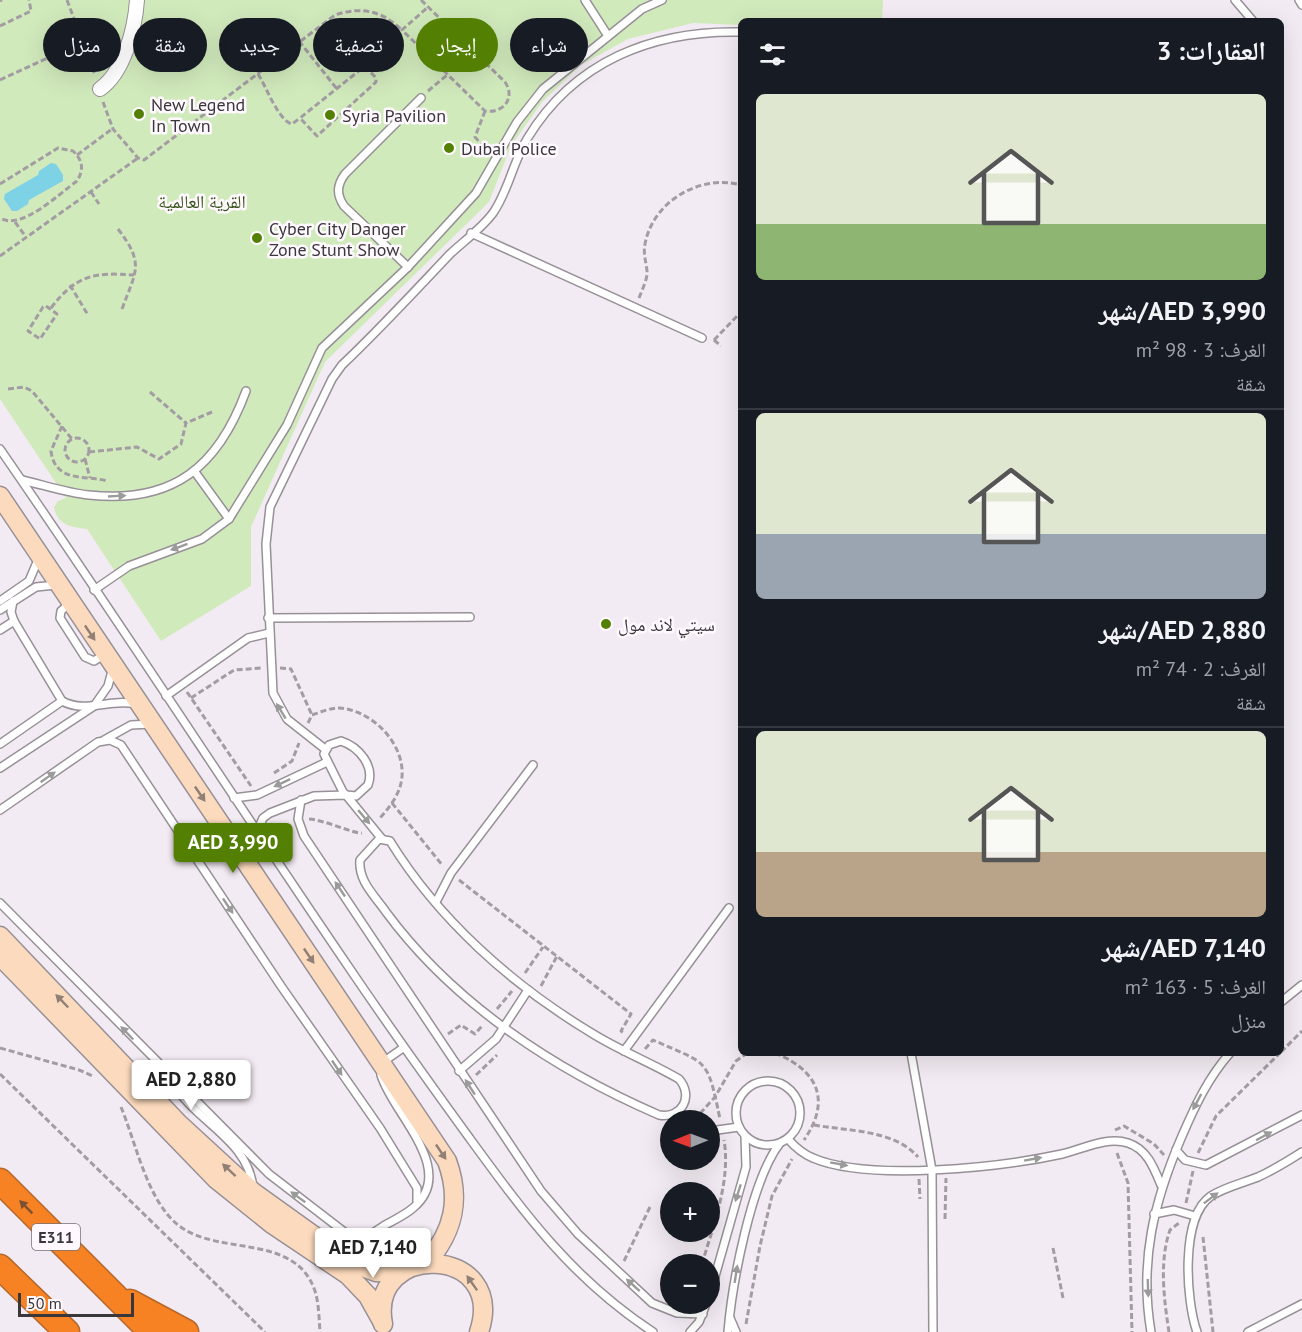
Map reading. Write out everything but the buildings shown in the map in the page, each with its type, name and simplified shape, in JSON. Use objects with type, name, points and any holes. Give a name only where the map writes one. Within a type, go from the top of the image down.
[{"type":"highway","name":"E311","points":[[0,1181],[151,1332]]},
{"type":"highway","points":[[0,1267],[67,1332]]},
{"type":"highway","points":[[112,1293],[186,1332]]},
{"type":"street","points":[[100,89],[111,81],[135,25],[137,0]]},
{"type":"street","points":[[0,496],[447,1161],[454,1185],[451,1224],[440,1247],[428,1262],[401,1273],[376,1272],[352,1263],[253,1192],[179,1124],[0,936]]},
{"type":"street","points":[[0,956],[216,1179],[272,1224],[348,1275],[368,1296],[384,1326]]},
{"type":"street","points":[[428,1262],[454,1266],[474,1283],[483,1308],[478,1332]]},
{"type":"street","points":[[384,1326],[386,1294],[401,1273]]},
{"type":"lane","points":[[585,0],[608,36]]},
{"type":"lane","points":[[94,590],[129,566],[202,539],[229,519],[287,425],[322,348],[408,267],[476,193],[517,122],[543,89],[642,9],[662,0]]},
{"type":"lane","points":[[1235,0],[1250,18]]},
{"type":"lane","points":[[1299,0],[1302,4]]},
{"type":"lane","points":[[679,1110],[684,1106],[687,1098],[684,1084],[672,1075],[592,1034],[518,983],[436,903],[390,841],[382,839],[346,795],[327,762],[325,749],[294,726],[281,711],[273,693],[270,667],[266,544],[270,507],[332,379],[471,233],[487,220],[496,208],[517,157],[553,104],[597,67],[615,56],[655,40],[697,34],[738,32]]},
{"type":"lane","points":[[408,267],[344,206],[338,193],[338,186],[345,174],[421,98]]},
{"type":"lane","points":[[471,233],[702,338]]},
{"type":"lane","points":[[22,480],[87,495],[113,496],[154,490],[195,472],[226,435],[246,391]]},
{"type":"lane","points":[[0,449],[403,1047],[547,1241],[620,1310],[653,1332]]},
{"type":"lane","points":[[195,472],[229,519]]},
{"type":"lane","points":[[0,601],[29,581],[35,572],[39,555]]},
{"type":"lane","points":[[0,610],[36,587],[59,585]]},
{"type":"lane","points":[[13,602],[10,612],[14,621],[62,701],[81,707],[122,702],[140,706]]},
{"type":"lane","points":[[268,618],[470,617]]},
{"type":"lane","points":[[0,630],[14,621]]},
{"type":"lane","points":[[166,696],[248,638],[269,633]]},
{"type":"lane","points":[[0,768],[94,706],[108,686],[108,659]]},
{"type":"lane","points":[[0,744],[62,701]]},
{"type":"lane","points":[[0,810],[104,740],[131,725],[152,724]]},
{"type":"lane","points":[[104,740],[116,741],[125,750],[281,986],[380,1128],[417,1188],[416,1204]]},
{"type":"lane","points":[[257,832],[263,818],[301,800],[321,795],[356,795],[368,785],[370,780],[367,764],[349,744],[335,742],[325,749]]},
{"type":"lane","points":[[234,798],[257,795],[327,762]]},
{"type":"lane","points":[[436,903],[451,873],[533,765]]},
{"type":"lane","points":[[301,800],[298,819],[304,836],[541,1191],[585,1241],[652,1303],[660,1306]]},
{"type":"lane","points":[[382,839],[371,846],[360,860],[362,878],[409,940],[461,991],[505,1026],[583,1079],[660,1115]]},
{"type":"lane","points":[[0,903],[277,1181],[352,1238],[370,1235],[416,1204],[427,1186],[427,1162],[421,1146],[383,1083],[381,1063],[403,1047]]},
{"type":"lane","points":[[624,1051],[729,908]]},
{"type":"lane","points":[[1284,1000],[1302,985]]},
{"type":"lane","points":[[459,1071],[489,1047],[528,990]]},
{"type":"lane","points":[[912,1056],[932,1170],[933,1332]]},
{"type":"lane","points":[[1151,1332],[1148,1263],[1154,1214],[1161,1185],[1200,1096],[1228,1056]]},
{"type":"lane","points":[[168,1073],[180,1095],[242,1155],[251,1171],[253,1192]]},
{"type":"lane","points":[[759,1082],[781,1083],[790,1089],[800,1109],[800,1120],[788,1139],[780,1143],[762,1145],[745,1136],[739,1128],[736,1106],[749,1087],[759,1082]]},
{"type":"lane","points":[[1176,1150],[1185,1160],[1195,1164],[1212,1163],[1302,1115]]},
{"type":"lane","points":[[722,1131],[739,1128]]},
{"type":"lane","points":[[720,1259],[746,1167],[745,1136]]},
{"type":"lane","points":[[788,1139],[812,1158],[850,1166],[932,1170],[1019,1161],[1113,1141],[1127,1143],[1143,1152],[1161,1185]]},
{"type":"lane","points":[[728,1332],[740,1253],[768,1163],[780,1143]]},
{"type":"lane","points":[[1197,1332],[1190,1300],[1189,1269],[1195,1216],[1204,1203],[1219,1192],[1260,1176],[1302,1152]]},
{"type":"lane","points":[[1154,1214],[1164,1211],[1184,1211],[1195,1216]]},
{"type":"lane","points":[[1248,1332],[1302,1304]]},
{"type":"lane","points":[[690,1332],[703,1314]]},
{"type":"lane","points":[[729,1316],[736,1332]]},
{"type":"path","points":[[0,26],[31,11],[30,0]]},
{"type":"path","points":[[404,32],[485,111],[499,111],[508,102],[508,87],[421,0]]},
{"type":"path","points":[[404,28],[428,7]]},
{"type":"path","points":[[331,18],[357,10],[380,14],[386,18]]},
{"type":"path","points":[[301,43],[337,88]]},
{"type":"path","points":[[0,80],[43,60]]},
{"type":"path","points":[[258,74],[272,95],[275,108],[286,121],[292,124],[364,66],[376,78],[376,82],[320,136],[316,136],[300,118]]},
{"type":"path","points":[[0,256],[138,158],[149,159],[260,72]]},
{"type":"path","points":[[421,98],[447,75]]},
{"type":"path","points":[[485,111],[474,137],[496,160]]},
{"type":"path","points":[[77,154],[113,129]]},
{"type":"path","points":[[0,184],[53,150],[63,147],[77,154],[82,168],[77,181],[15,222]]},
{"type":"path","points":[[636,308],[647,272],[644,265],[645,244],[658,215],[676,198],[694,188],[714,183],[738,185]]},
{"type":"path","points":[[91,192],[99,204]]},
{"type":"path","points":[[0,218],[15,222],[26,237]]},
{"type":"path","points":[[118,229],[135,256],[134,275],[122,309]]},
{"type":"path","points":[[51,308],[70,285],[97,274],[134,275]]},
{"type":"path","points":[[70,285],[88,315]]},
{"type":"path","points":[[43,307],[51,308],[57,314],[40,339],[28,330],[43,307]]},
{"type":"path","points":[[714,340],[738,315]]},
{"type":"path","points":[[9,389],[24,387],[32,391],[72,439]]},
{"type":"path","points":[[150,392],[186,423]]},
{"type":"path","points":[[186,423],[212,412]]},
{"type":"path","points":[[89,452],[138,447],[159,459],[181,444],[186,423]]},
{"type":"path","points":[[62,426],[52,446],[54,463],[70,477],[108,481]]},
{"type":"path","points":[[77,438],[86,442],[89,452],[85,459],[77,463],[68,459],[66,446],[72,439],[77,438]]},
{"type":"path","points":[[85,459],[90,478]]},
{"type":"path","points":[[191,698],[234,670],[270,667],[291,669],[312,715]]},
{"type":"path","points":[[182,685],[257,795]]},
{"type":"path","points":[[392,803],[451,873],[631,1014],[621,1031],[646,1050],[653,1040],[697,1059],[709,1072],[726,1157],[723,1185],[705,1254]]},
{"type":"path","points":[[440,1040],[461,1025],[475,1034],[518,983],[544,946]]},
{"type":"path","points":[[1284,1048],[1302,1031]]},
{"type":"path","points":[[0,1048],[79,1070],[97,1079]]},
{"type":"path","points":[[703,1110],[715,1097],[732,1065],[743,1056]]},
{"type":"path","points":[[744,1332],[753,1276],[772,1196],[814,1125],[819,1110],[816,1086],[801,1067],[781,1056]]},
{"type":"path","points":[[1169,1332],[1164,1291],[1166,1246],[1170,1230],[1179,1223],[1184,1211],[1195,1164],[1205,1135],[1216,1116],[1276,1056]]},
{"type":"path","points":[[0,1074],[265,1332]]},
{"type":"path","points":[[117,1100],[157,1201],[178,1225],[205,1240],[273,1251],[291,1260],[306,1274],[315,1292],[320,1332]]},
{"type":"path","points":[[814,1125],[890,1138],[906,1146],[918,1157]]},
{"type":"path","points":[[1132,1332],[1128,1183],[1113,1141],[1113,1132],[1124,1126],[1154,1144],[1170,1163],[1193,1173]]},
{"type":"path","points":[[1188,1195],[1204,1203]]},
{"type":"path","points":[[624,1261],[650,1207]]},
{"type":"path","points":[[1203,1230],[1203,1254],[1213,1332]]},
{"type":"path","points":[[1053,1248],[1063,1298]]},
{"type":"green space","name":"القرية العالمية","points":[[0,0],[883,0],[882,18],[738,18],[738,25],[693,23],[628,39],[588,61],[588,18],[510,18],[510,72],[574,72],[542,102],[511,146],[489,202],[325,362],[251,527],[251,586],[161,641],[87,529],[70,526],[58,518],[54,507],[58,501],[66,498],[0,399]]},
{"type":"water","points":[[51,163],[56,164],[63,175],[63,181],[29,200],[28,204],[17,211],[12,211],[4,199],[5,194],[38,175],[39,171]]},
{"type":"place","name":"New Legend In Town","points":[[139,114]]},
{"type":"place","name":"Syria Pavilion","points":[[330,115]]},
{"type":"place","name":"Dubai Police","points":[[449,148]]},
{"type":"place","name":"Cyber City Danger Zone Stunt Show","points":[[257,238]]},
{"type":"place","name":"سيتي لاند مول","points":[[606,624]]}]
